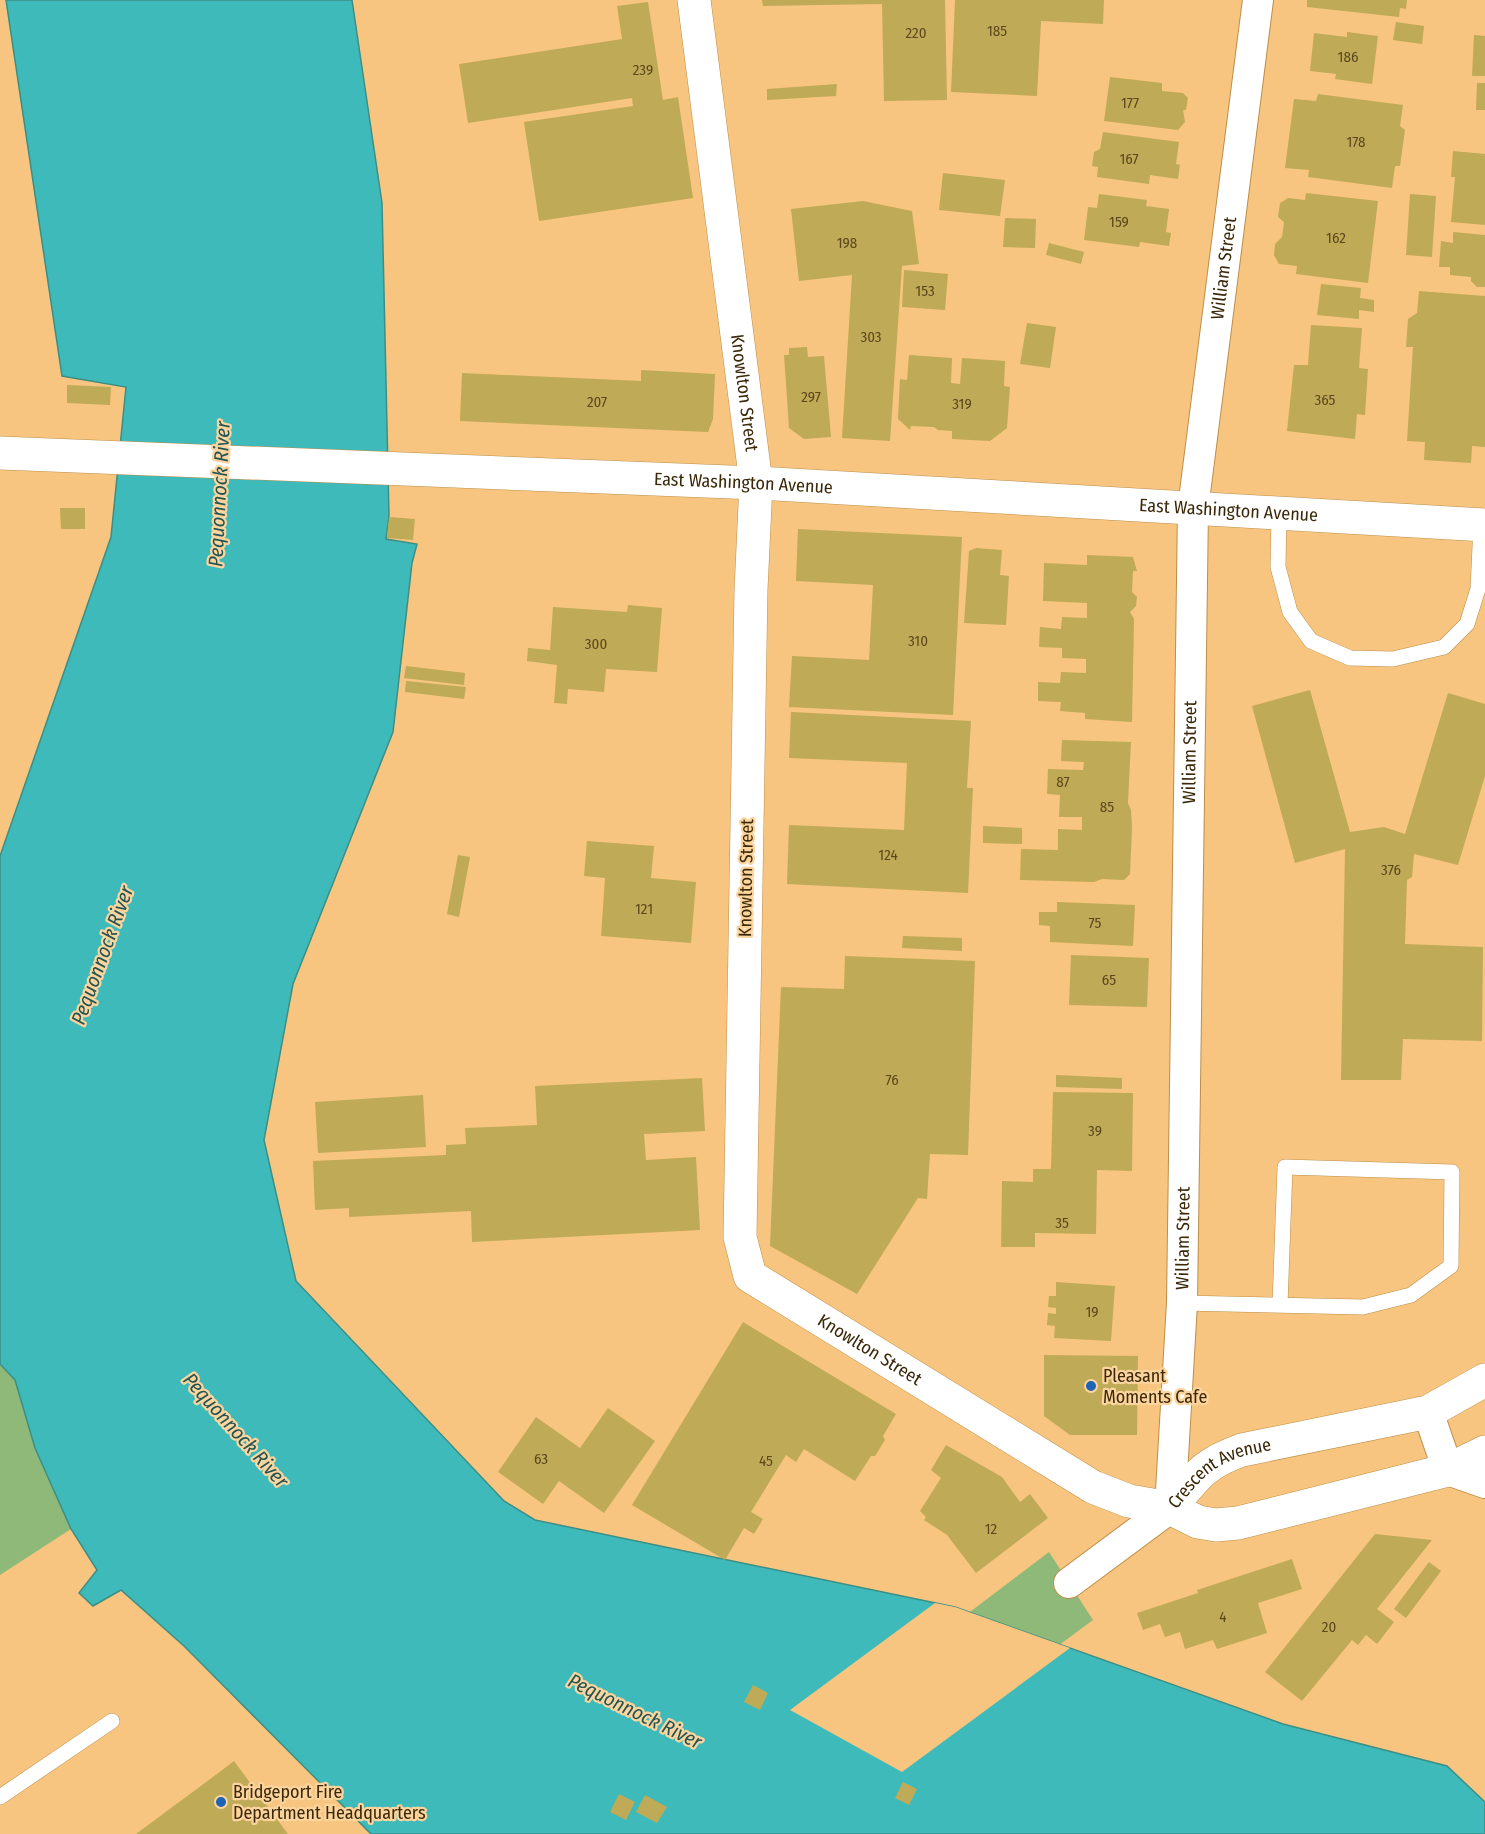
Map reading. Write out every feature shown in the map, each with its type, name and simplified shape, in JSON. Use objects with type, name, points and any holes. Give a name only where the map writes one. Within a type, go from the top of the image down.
[{"type":"main road","name":"Knowlton Street","points":[[694,0],[756,483],[751,602],[740,1238],[750,1276],[1093,1486],[1129,1501],[1170,1508]]},
{"type":"main road","name":"East Washington Avenue","points":[[0,453],[756,483],[1483,525]]},
{"type":"main road","name":"Crescent Avenue","points":[[1485,1380],[1428,1412],[1242,1450],[1221,1458],[1202,1470],[1170,1508],[1198,1522],[1216,1526],[1238,1523],[1448,1470],[1485,1452]]},
{"type":"street","name":"William Street","points":[[1170,1508],[1182,1303],[1193,508],[1258,0]]},
{"type":"street","points":[[1428,1412],[1448,1470],[1485,1483]]},
{"type":"street","points":[[1069,1583],[1170,1508]]},
{"type":"lane","points":[[1279,513],[1278,567],[1290,612],[1311,641],[1350,658],[1393,659],[1444,647],[1467,624],[1478,589],[1483,525]]},
{"type":"lane","points":[[1182,1303],[1363,1307],[1411,1295],[1451,1266],[1452,1172],[1286,1167],[1280,1305]]},
{"type":"lane","points":[[0,1797],[112,1721]]},
{"type":"green space","points":[[0,1364],[15,1380],[35,1448],[71,1529],[0,1575]]},
{"type":"green space","points":[[1049,1552],[1093,1620],[897,1765],[818,1727]]},
{"type":"water","name":"Pequonnock River","points":[[6,0],[352,0],[382,203],[389,515],[386,539],[417,544],[412,563],[393,732],[293,984],[264,1140],[296,1281],[504,1501],[535,1520],[955,1607],[1283,1724],[1447,1766],[1485,1802],[1485,1834],[371,1834],[184,1646],[121,1590],[93,1606],[79,1593],[97,1570],[71,1529],[35,1448],[15,1380],[0,1364],[0,856],[111,537],[126,387],[62,376]]},
{"type":"pier","points":[[935,1603],[955,1607],[1070,1648],[902,1772],[790,1710]]},
{"type":"building","points":[[762,0],[945,0],[947,100],[884,101],[882,4],[763,6]]},
{"type":"building","points":[[955,0],[1104,0],[1103,24],[1041,21],[1037,96],[951,92]]},
{"type":"building","points":[[1307,0],[1407,0],[1406,9],[1400,8],[1399,17],[1307,7]]},
{"type":"building","points":[[648,2],[663,100],[678,97],[693,198],[539,221],[524,122],[633,106],[632,98],[468,123],[459,64],[622,39],[617,6]]},
{"type":"building","points":[[1396,22],[1424,26],[1422,44],[1393,40]]},
{"type":"building","points":[[1347,32],[1378,36],[1372,84],[1335,79],[1336,74],[1310,71],[1314,33],[1347,37]]},
{"type":"building","points":[[1474,35],[1485,36],[1485,76],[1472,76]]},
{"type":"building","points":[[1110,77],[1162,83],[1162,91],[1183,93],[1188,98],[1186,110],[1183,110],[1185,122],[1178,130],[1104,121]]},
{"type":"building","points":[[1477,83],[1485,83],[1485,110],[1476,110]]},
{"type":"building","points":[[837,84],[836,96],[767,100],[767,89]]},
{"type":"building","points":[[1318,94],[1403,105],[1400,126],[1405,130],[1400,166],[1395,166],[1392,188],[1308,177],[1309,170],[1285,168],[1294,99],[1316,101]]},
{"type":"building","points":[[1103,132],[1179,142],[1176,164],[1180,165],[1178,179],[1150,175],[1149,184],[1097,177],[1098,167],[1092,166],[1094,152],[1100,149]]},
{"type":"building","points":[[1453,151],[1485,154],[1485,225],[1451,222],[1455,177],[1451,177]]},
{"type":"building","points":[[943,173],[1005,180],[1000,216],[939,210]]},
{"type":"building","points":[[1306,193],[1378,201],[1368,283],[1296,274],[1297,266],[1279,264],[1274,255],[1275,244],[1282,237],[1284,222],[1278,217],[1280,203],[1288,198],[1305,200]]},
{"type":"building","points":[[1099,194],[1147,200],[1146,206],[1169,209],[1166,232],[1171,233],[1169,246],[1140,242],[1139,247],[1084,240],[1088,207],[1097,208]]},
{"type":"building","points":[[1410,194],[1436,196],[1432,257],[1406,255]]},
{"type":"building","points":[[863,201],[912,211],[919,264],[902,266],[890,441],[842,438],[852,275],[799,281],[791,209]]},
{"type":"building","points":[[1005,218],[1036,219],[1035,248],[1003,247]]},
{"type":"building","points":[[1453,232],[1485,235],[1485,287],[1477,287],[1471,281],[1471,277],[1450,275],[1450,267],[1439,267],[1441,241],[1453,243]]},
{"type":"building","points":[[1049,243],[1084,252],[1081,264],[1046,255]]},
{"type":"building","points":[[904,270],[948,274],[945,310],[902,307]]},
{"type":"building","points":[[1321,284],[1361,288],[1360,298],[1374,300],[1374,312],[1359,310],[1359,319],[1317,315]]},
{"type":"building","points":[[1419,291],[1485,296],[1485,447],[1472,446],[1471,463],[1424,460],[1425,442],[1407,441],[1413,347],[1406,347],[1408,319],[1417,313]]},
{"type":"building","points":[[1027,323],[1056,327],[1050,368],[1020,364]]},
{"type":"building","points":[[1311,325],[1362,328],[1359,368],[1368,369],[1365,415],[1357,414],[1355,439],[1287,431],[1294,365],[1308,365]]},
{"type":"building","points":[[807,347],[808,357],[824,356],[831,437],[804,439],[789,428],[784,355],[789,355],[789,348]]},
{"type":"building","points":[[909,355],[952,358],[951,383],[960,384],[962,358],[1005,361],[1004,386],[1010,387],[1007,428],[990,441],[952,439],[952,431],[938,430],[934,427],[911,426],[910,430],[898,419],[900,379],[907,380]]},
{"type":"building","points":[[641,370],[715,374],[713,419],[708,432],[460,421],[462,373],[641,381]]},
{"type":"building","points":[[67,385],[111,387],[110,405],[67,403]]},
{"type":"building","points":[[60,508],[85,508],[85,529],[61,529]]},
{"type":"building","points":[[389,517],[415,519],[413,540],[387,538]]},
{"type":"building","points":[[798,529],[962,537],[953,715],[789,707],[792,656],[869,660],[873,585],[796,581]]},
{"type":"building","points":[[976,548],[1002,550],[1000,575],[1009,576],[1006,625],[964,623],[969,551]]},
{"type":"building","points":[[1087,555],[1133,557],[1137,571],[1133,571],[1132,592],[1137,597],[1136,606],[1130,612],[1134,619],[1132,722],[1085,719],[1085,713],[1060,711],[1061,702],[1038,701],[1038,682],[1060,683],[1061,672],[1086,673],[1086,659],[1062,658],[1062,648],[1039,647],[1040,627],[1061,629],[1062,617],[1087,618],[1087,603],[1043,601],[1044,563],[1087,565]]},
{"type":"building","points":[[628,605],[662,608],[657,672],[606,669],[604,692],[568,689],[567,704],[554,703],[557,665],[527,661],[528,648],[550,650],[553,607],[627,612]]},
{"type":"building","points":[[406,666],[465,673],[464,685],[404,678]]},
{"type":"building","points":[[406,681],[466,687],[464,699],[405,692]]},
{"type":"building","points":[[1310,690],[1350,832],[1384,827],[1405,834],[1448,693],[1485,704],[1485,776],[1458,865],[1414,854],[1412,877],[1407,880],[1405,944],[1483,947],[1482,1041],[1403,1039],[1401,1080],[1341,1080],[1345,849],[1295,863],[1252,706]]},
{"type":"building","points":[[791,712],[971,721],[967,788],[973,788],[968,893],[787,884],[789,825],[904,830],[907,763],[789,758]]},
{"type":"building","points":[[1062,740],[1131,742],[1128,803],[1131,810],[1132,828],[1130,874],[1124,880],[1102,879],[1094,882],[1020,880],[1021,849],[1058,850],[1058,829],[1082,830],[1082,817],[1059,817],[1060,795],[1047,794],[1048,769],[1083,770],[1084,762],[1061,761]]},
{"type":"building","points":[[983,826],[1022,828],[1022,844],[983,843]]},
{"type":"building","points":[[587,841],[654,846],[651,878],[696,882],[691,943],[601,936],[605,878],[584,876]]},
{"type":"building","points":[[458,855],[470,857],[459,917],[447,914]]},
{"type":"building","points":[[1057,902],[1135,905],[1133,946],[1050,942],[1050,926],[1039,925],[1039,912],[1057,912]]},
{"type":"building","points":[[903,936],[962,938],[962,951],[902,948]]},
{"type":"building","points":[[1071,955],[1149,958],[1147,1007],[1069,1005]]},
{"type":"building","points":[[845,956],[975,961],[968,1155],[930,1154],[927,1199],[918,1198],[857,1294],[770,1246],[781,987],[844,989]]},
{"type":"building","points":[[1056,1075],[1122,1078],[1122,1089],[1056,1087]]},
{"type":"building","points":[[702,1078],[705,1131],[644,1134],[646,1160],[696,1157],[700,1230],[472,1242],[471,1211],[349,1217],[349,1208],[315,1210],[313,1161],[446,1155],[446,1145],[466,1144],[465,1128],[537,1125],[535,1086]]},
{"type":"building","points":[[1053,1092],[1133,1093],[1132,1171],[1097,1170],[1096,1234],[1035,1233],[1035,1247],[1001,1247],[1002,1181],[1033,1182],[1033,1169],[1051,1169]]},
{"type":"building","points":[[423,1095],[426,1147],[318,1153],[315,1102]]},
{"type":"building","points":[[1056,1282],[1115,1286],[1111,1341],[1054,1338],[1055,1326],[1047,1325],[1048,1313],[1056,1314],[1056,1308],[1048,1307],[1049,1296],[1056,1296]]},
{"type":"building","points":[[743,1322],[896,1414],[883,1436],[885,1440],[875,1456],[871,1456],[855,1481],[804,1449],[796,1462],[786,1455],[751,1512],[763,1519],[754,1534],[744,1528],[725,1560],[632,1505]]},
{"type":"building","name":"Pleasant Moments Cafe","points":[[1044,1355],[1138,1356],[1137,1435],[1070,1435],[1044,1416]]},
{"type":"building","points":[[608,1408],[655,1441],[604,1513],[559,1481],[543,1504],[498,1472],[536,1417],[580,1448]]},
{"type":"building","points":[[946,1445],[1002,1477],[1020,1502],[1030,1494],[1048,1518],[976,1573],[947,1535],[924,1520],[926,1517],[920,1511],[941,1478],[931,1470]]},
{"type":"building","points":[[1375,1534],[1432,1540],[1377,1609],[1394,1622],[1377,1644],[1366,1635],[1358,1645],[1352,1640],[1302,1701],[1265,1672]]},
{"type":"building","points":[[1292,1559],[1302,1589],[1258,1603],[1267,1633],[1217,1649],[1213,1640],[1185,1649],[1180,1632],[1165,1637],[1160,1624],[1143,1630],[1137,1613],[1198,1593],[1197,1590]]},
{"type":"building","points":[[1429,1562],[1441,1571],[1406,1618],[1394,1609]]},
{"type":"building","points":[[753,1685],[768,1693],[760,1710],[744,1702]]},
{"type":"building","name":"Bridgeport Fire Department Headquarters","points":[[234,1761],[288,1834],[136,1834],[221,1771]]},
{"type":"building","points":[[903,1782],[917,1789],[909,1805],[895,1798]]},
{"type":"building","points":[[619,1794],[635,1802],[626,1820],[610,1812]]},
{"type":"building","points":[[645,1795],[667,1807],[657,1823],[636,1812]]},
{"type":"place","name":"Pleasant Moments Cafe","points":[[1091,1386]]},
{"type":"place","name":"Bridgeport Fire Department Headquarters","points":[[221,1802]]}]
